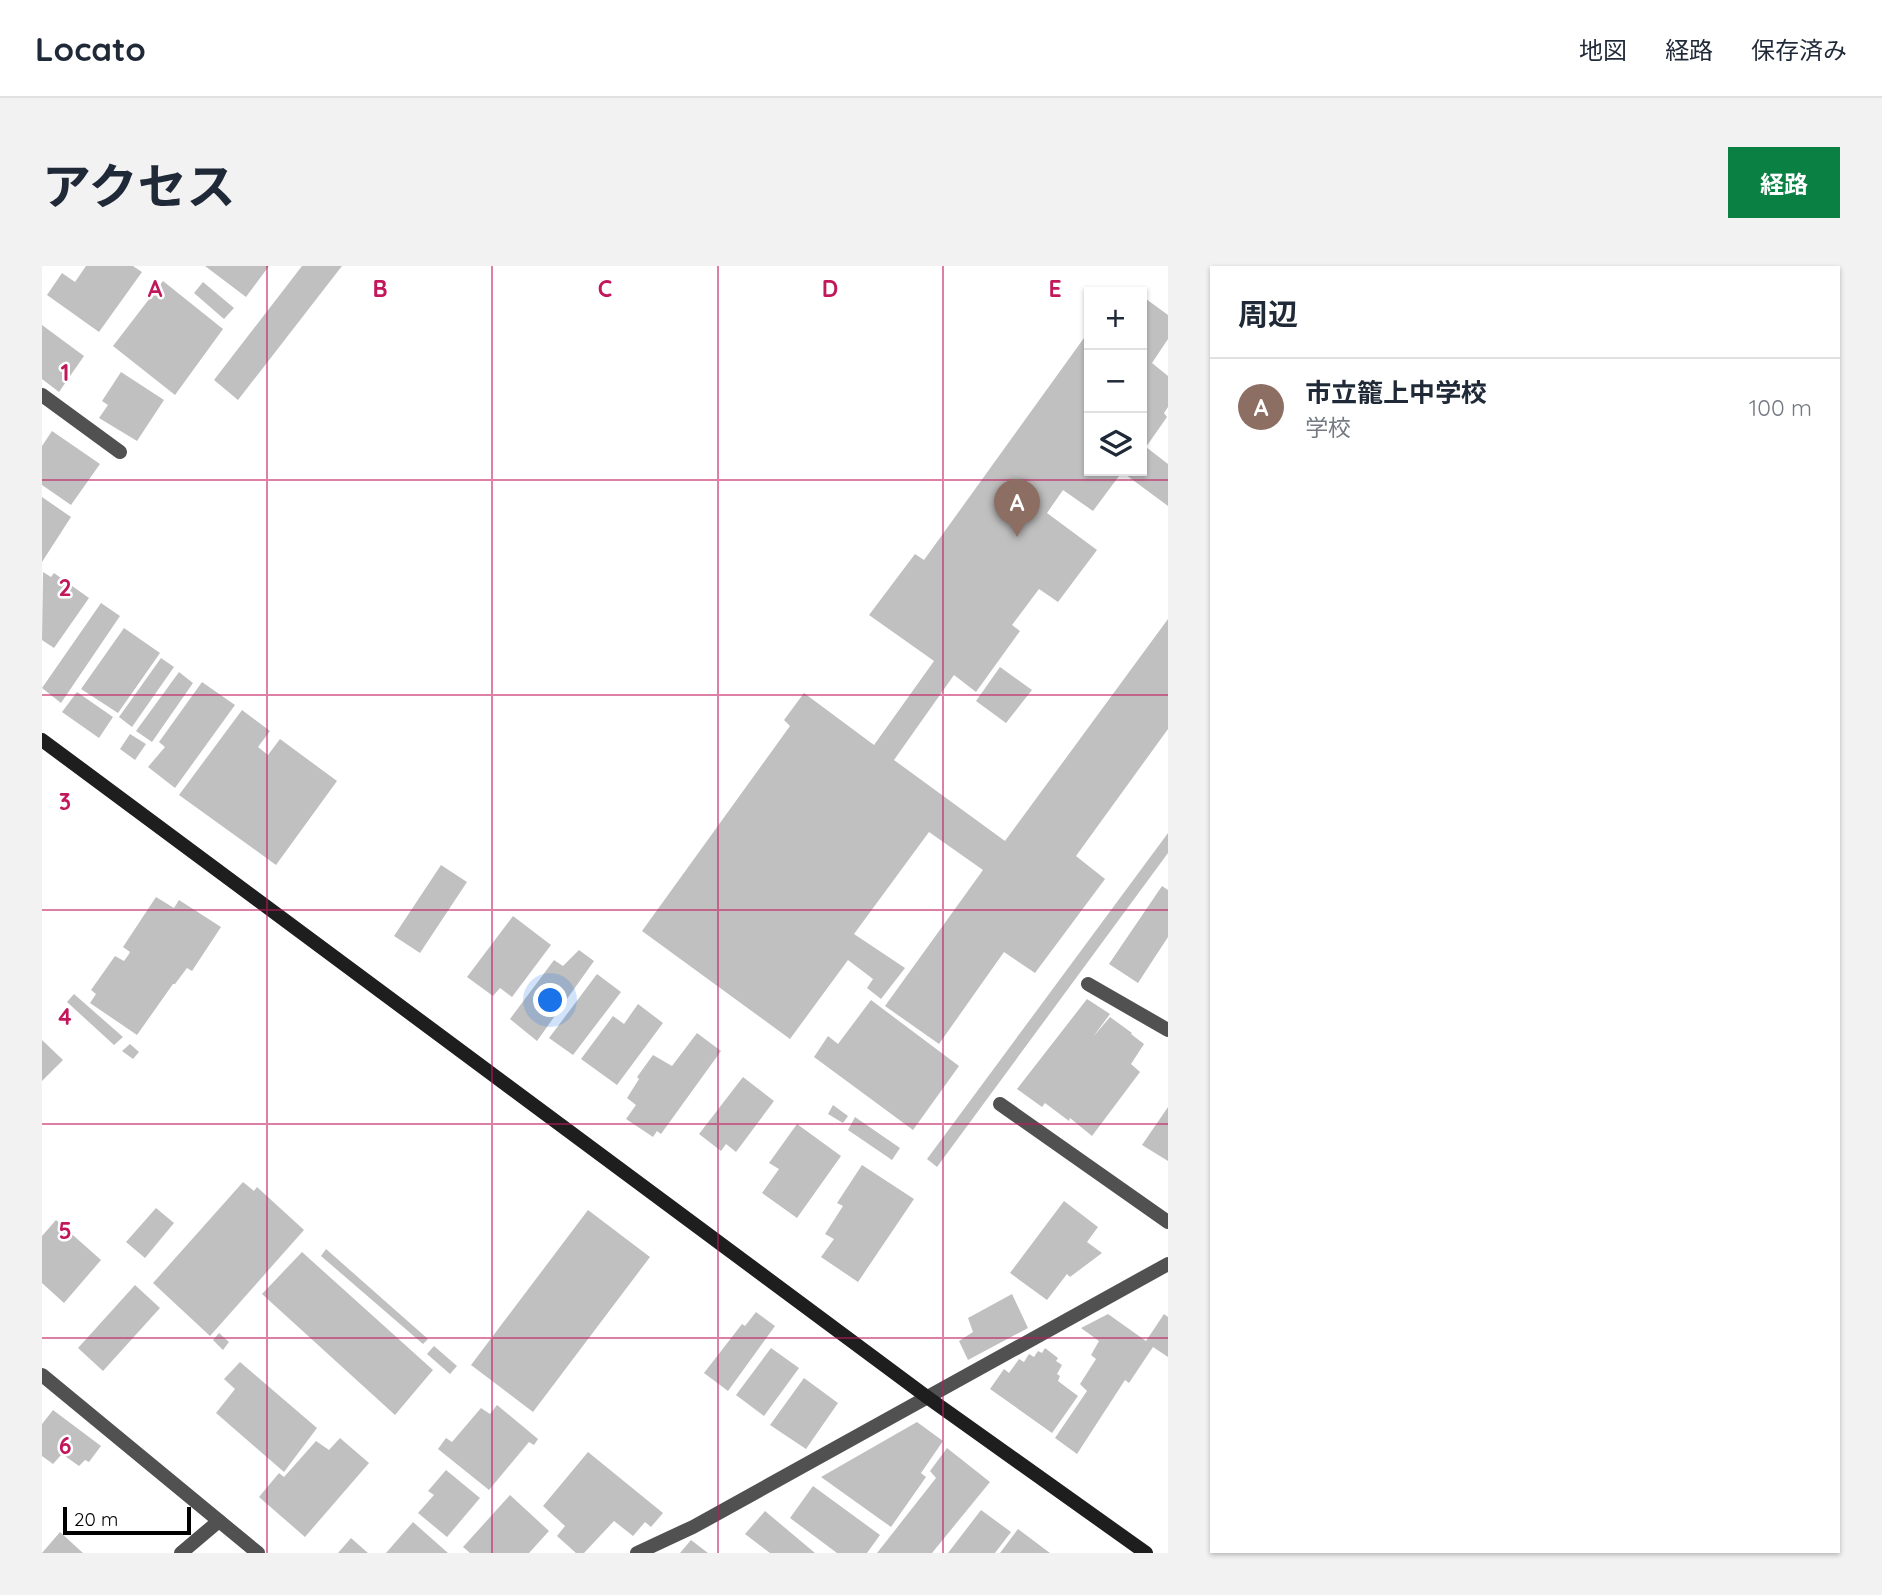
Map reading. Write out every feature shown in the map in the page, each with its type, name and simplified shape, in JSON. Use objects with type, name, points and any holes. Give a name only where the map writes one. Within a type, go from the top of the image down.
[{"type":"street","points":[[42,395],[120,452]]},
{"type":"street","points":[[42,740],[928,1397],[1146,1553]]},
{"type":"street","points":[[1088,984],[1168,1030]]},
{"type":"street","points":[[1000,1104],[1168,1222]]},
{"type":"street","points":[[637,1553],[693,1527],[1168,1264]]},
{"type":"street","points":[[42,1375],[258,1553]]},
{"type":"street","points":[[181,1553],[219,1521]]},
{"type":"building","points":[[86,266],[133,266],[142,272],[99,332],[47,295],[62,273],[75,282]]},
{"type":"building","points":[[205,266],[269,266],[246,297]]},
{"type":"building","points":[[302,266],[342,266],[238,400],[214,380]]},
{"type":"building","points":[[163,281],[223,329],[175,395],[113,346]]},
{"type":"building","points":[[203,282],[234,308],[224,319],[194,293]]},
{"type":"building","points":[[1147,300],[1168,315],[1168,339],[1152,363],[1168,376],[1168,407],[1164,413],[1167,417],[1147,446]]},
{"type":"building","points":[[42,325],[84,356],[59,392],[42,379]]},
{"type":"building","points":[[1084,338],[1084,476],[1119,476],[1093,511],[1063,490],[1047,513],[1097,550],[1058,602],[1039,589],[1012,625],[1020,631],[976,692],[954,675],[894,760],[1005,841],[1168,619],[1168,729],[1076,856],[1105,879],[1035,973],[1004,952],[939,1044],[885,1006],[983,870],[929,832],[854,934],[905,968],[881,999],[867,988],[873,979],[848,960],[790,1039],[642,931],[790,726],[784,720],[804,693],[874,745],[934,661],[869,615],[915,554],[924,560]]},
{"type":"building","points":[[121,372],[164,400],[137,441],[99,418],[108,405],[102,401]]},
{"type":"building","points":[[52,431],[100,464],[71,505],[42,485],[42,446]]},
{"type":"building","points":[[1147,448],[1168,464],[1168,506],[1127,476],[1147,476]]},
{"type":"building","points":[[42,497],[71,517],[42,562]]},
{"type":"building","points":[[43,572],[51,577],[54,573],[89,598],[54,648],[42,640]]},
{"type":"building","points":[[101,603],[120,616],[61,703],[42,688]]},
{"type":"building","points":[[124,628],[160,653],[118,713],[81,689]]},
{"type":"building","points":[[161,658],[174,667],[132,727],[119,717]]},
{"type":"building","points":[[1000,667],[1032,690],[1006,723],[976,701]]},
{"type":"building","points":[[179,672],[193,683],[152,742],[136,731]]},
{"type":"building","points":[[202,682],[235,705],[175,788],[148,767],[165,747],[159,742]]},
{"type":"building","points":[[77,692],[113,717],[99,738],[62,712]]},
{"type":"building","points":[[242,710],[270,731],[258,747],[268,755],[280,739],[337,781],[276,865],[179,795]]},
{"type":"building","points":[[130,734],[146,744],[135,760],[120,749]]},
{"type":"building","points":[[1168,833],[1168,853],[937,1167],[927,1159]]},
{"type":"building","points":[[441,865],[467,882],[420,953],[394,936]]},
{"type":"building","points":[[1162,886],[1168,890],[1168,937],[1138,983],[1109,964]]},
{"type":"building","points":[[156,897],[174,908],[179,900],[221,927],[192,971],[187,968],[173,984],[137,1035],[90,1003],[96,994],[91,990],[115,956],[124,961],[129,954],[123,947]]},
{"type":"building","points":[[513,916],[551,945],[512,997],[500,988],[493,996],[467,977]]},
{"type":"building","points":[[579,950],[594,961],[537,1041],[510,1019],[554,960],[563,966]]},
{"type":"building","points":[[597,974],[621,992],[573,1055],[549,1038]]},
{"type":"building","points":[[74,994],[123,1037],[114,1045],[67,1002]]},
{"type":"building","points":[[1087,999],[1110,1014],[1093,1037],[1110,1017],[1144,1044],[1131,1064],[1140,1072],[1092,1136],[1070,1118],[1069,1121],[1045,1103],[1042,1107],[1017,1089]]},
{"type":"building","points":[[871,1000],[959,1066],[913,1130],[814,1057],[828,1036],[838,1044]]},
{"type":"building","points":[[638,1004],[663,1023],[617,1085],[581,1059],[613,1016],[624,1024]]},
{"type":"building","points":[[697,1033],[721,1051],[661,1134],[657,1131],[653,1137],[626,1119],[636,1105],[627,1098],[639,1079],[637,1077],[653,1055],[672,1066]]},
{"type":"building","points":[[42,1040],[63,1060],[42,1081]]},
{"type":"building","points":[[130,1044],[139,1052],[133,1059],[122,1051]]},
{"type":"building","points":[[743,1077],[774,1101],[736,1152],[726,1144],[721,1151],[699,1134]]},
{"type":"building","points":[[833,1105],[848,1116],[843,1123],[828,1114]]},
{"type":"building","points":[[1168,1107],[1168,1161],[1142,1145]]},
{"type":"building","points":[[855,1117],[900,1148],[892,1160],[848,1130]]},
{"type":"building","points":[[797,1124],[841,1156],[797,1218],[762,1193],[779,1169],[769,1163]]},
{"type":"building","points":[[862,1165],[914,1199],[858,1282],[821,1257],[834,1239],[825,1234],[843,1206],[837,1203]]},
{"type":"building","points":[[243,1182],[254,1191],[257,1187],[304,1230],[210,1336],[153,1283]]},
{"type":"building","points":[[1064,1201],[1098,1227],[1087,1242],[1102,1253],[1070,1277],[1067,1274],[1047,1300],[1010,1273]]},
{"type":"building","points":[[156,1208],[174,1223],[145,1258],[126,1242]]},
{"type":"building","points":[[588,1210],[650,1257],[533,1412],[471,1365]]},
{"type":"building","points":[[56,1220],[101,1260],[64,1303],[42,1283],[42,1236]]},
{"type":"building","points":[[326,1249],[428,1339],[423,1344],[321,1256]]},
{"type":"building","points":[[302,1252],[433,1370],[395,1415],[262,1294]]},
{"type":"building","points":[[135,1285],[160,1308],[103,1371],[78,1348]]},
{"type":"building","points":[[1012,1294],[1028,1328],[968,1360],[959,1341],[973,1332],[968,1318]]},
{"type":"building","points":[[756,1312],[775,1326],[728,1391],[704,1373],[742,1324],[745,1326]]},
{"type":"building","points":[[1108,1314],[1146,1341],[1164,1314],[1168,1317],[1168,1357],[1153,1347],[1129,1383],[1125,1380],[1077,1454],[1055,1438],[1087,1391],[1080,1384],[1096,1359],[1091,1355],[1099,1341],[1081,1328]]},
{"type":"building","points":[[219,1333],[229,1342],[223,1350],[213,1340]]},
{"type":"building","points":[[434,1346],[457,1366],[450,1374],[427,1354]]},
{"type":"building","points":[[771,1348],[799,1368],[764,1416],[736,1395]]},
{"type":"building","points":[[1045,1348],[1058,1358],[1056,1361],[1062,1365],[1057,1374],[1060,1376],[1058,1381],[1078,1396],[1052,1433],[990,1389],[1004,1369],[1009,1373],[1019,1359],[1024,1362],[1029,1354],[1034,1357],[1038,1351],[1042,1353]]},
{"type":"building","points":[[240,1362],[317,1428],[284,1472],[216,1413],[235,1389],[224,1379]]},
{"type":"building","points":[[804,1378],[838,1403],[806,1449],[770,1425]]},
{"type":"building","points":[[497,1405],[538,1439],[534,1445],[529,1442],[489,1490],[438,1449],[446,1438],[452,1442],[481,1408],[490,1414]]},
{"type":"building","points":[[53,1410],[101,1446],[89,1462],[85,1460],[79,1466],[62,1454],[53,1464],[42,1456],[42,1424]]},
{"type":"building","points":[[917,1422],[943,1441],[921,1473],[926,1477],[891,1527],[821,1477]]},
{"type":"building","points":[[340,1438],[369,1463],[305,1537],[259,1497],[279,1473],[284,1477],[316,1441],[329,1450]]},
{"type":"building","points":[[947,1448],[990,1482],[932,1553],[877,1553],[936,1478],[930,1471]]},
{"type":"building","points":[[588,1452],[663,1513],[651,1527],[645,1522],[633,1536],[614,1521],[584,1553],[576,1553],[557,1536],[565,1526],[543,1506]]},
{"type":"building","points":[[446,1470],[480,1498],[447,1537],[418,1513],[434,1495],[428,1491]]},
{"type":"building","points":[[813,1486],[880,1535],[867,1553],[837,1553],[790,1518]]},
{"type":"building","points":[[510,1495],[549,1531],[529,1553],[470,1553],[463,1547]]},
{"type":"building","points":[[981,1510],[1011,1532],[995,1553],[948,1553]]},
{"type":"building","points":[[765,1511],[815,1553],[770,1553],[745,1534]]},
{"type":"building","points":[[413,1522],[448,1553],[386,1553]]},
{"type":"building","points":[[1018,1529],[1050,1553],[1000,1553]]},
{"type":"building","points":[[60,1532],[83,1553],[42,1553]]},
{"type":"building","points":[[351,1538],[368,1553],[338,1553]]},
{"type":"building","points":[[691,1540],[708,1553],[680,1553]]},
{"type":"place","name":"市立籠上中学校","points":[[1017,537]]}]
